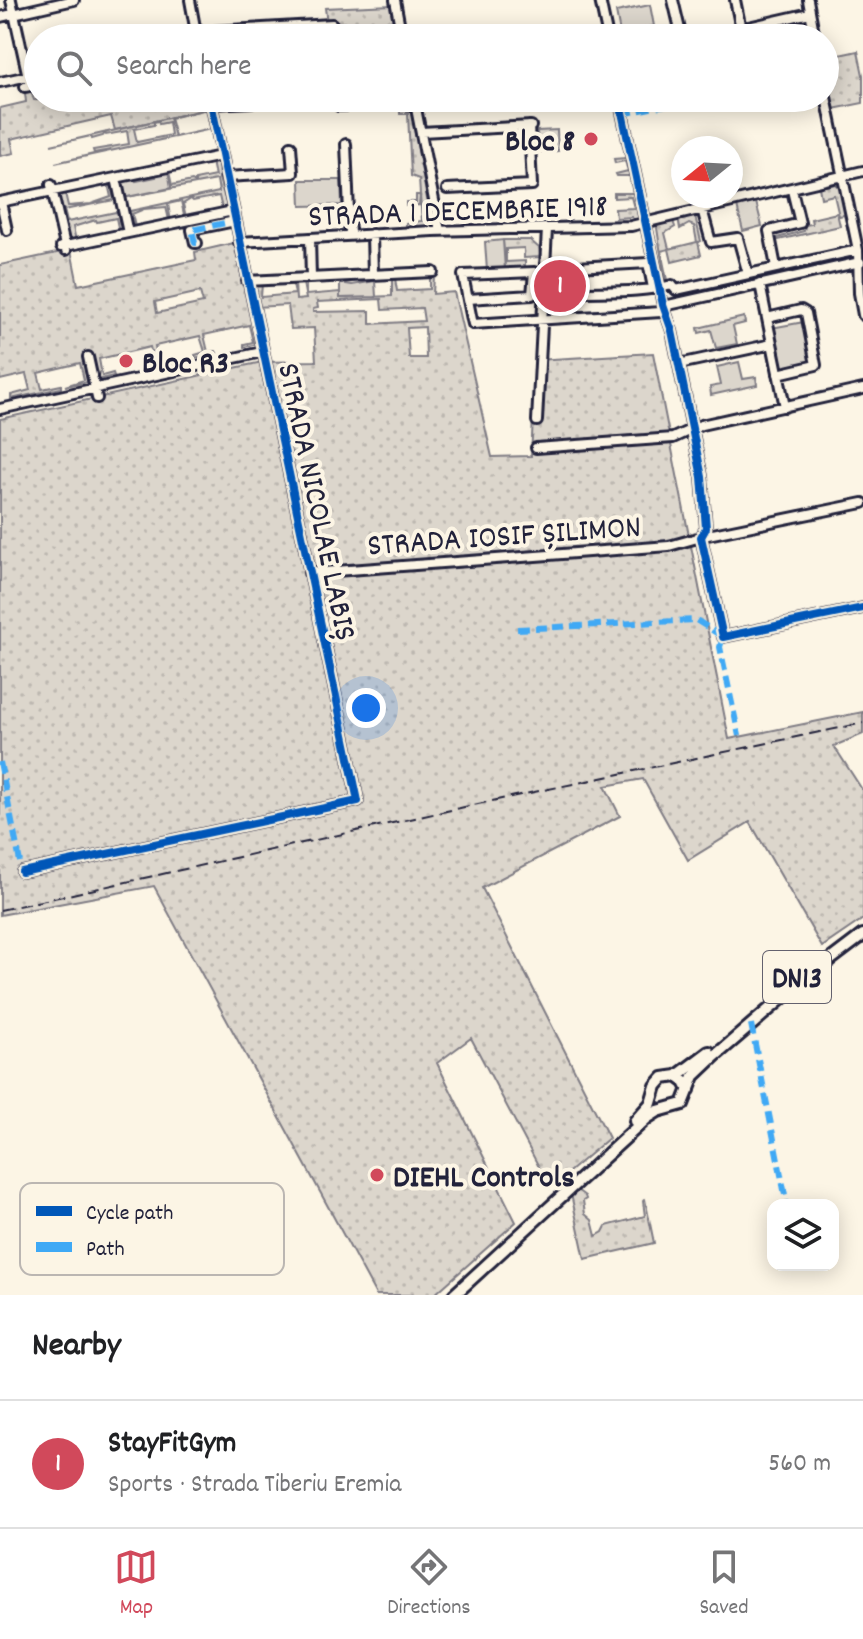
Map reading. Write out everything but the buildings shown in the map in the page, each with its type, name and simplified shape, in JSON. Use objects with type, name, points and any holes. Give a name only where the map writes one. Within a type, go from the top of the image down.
[{"type":"main road","name":"DN13","points":[[655,1092],[663,1078],[677,1076],[693,1066],[793,980],[863,927]]},
{"type":"main road","points":[[454,1295],[652,1114],[683,1104],[694,1076],[715,1056],[801,982],[863,935]]},
{"type":"main road","points":[[677,1076],[689,1090]]},
{"type":"main road","points":[[655,1092],[658,1100],[668,1108]]},
{"type":"main road","points":[[445,1295],[631,1124],[647,1108],[655,1092]]},
{"type":"street","points":[[11,0],[24,58]]},
{"type":"street","points":[[0,17],[74,0]]},
{"type":"street","points":[[190,0],[195,24]]},
{"type":"street","points":[[395,0],[398,24]]},
{"type":"street","points":[[600,0],[605,24]]},
{"type":"street","points":[[673,0],[679,24]]},
{"type":"street","points":[[735,0],[740,24]]},
{"type":"street","points":[[808,0],[812,24]]},
{"type":"street","points":[[763,24],[810,13]]},
{"type":"street","points":[[0,82],[24,77]]},
{"type":"street","name":"STRADA NICOLAE LABIȘ","points":[[22,872],[358,801],[212,112]]},
{"type":"street","points":[[417,112],[440,231]]},
{"type":"street","points":[[622,112],[656,288]]},
{"type":"street","points":[[829,112],[858,250],[863,315]]},
{"type":"street","points":[[421,132],[530,126],[532,185],[447,189]]},
{"type":"street","points":[[346,144],[350,235]]},
{"type":"street","points":[[226,177],[293,173],[291,146]]},
{"type":"street","points":[[7,230],[0,202],[52,188],[221,156]]},
{"type":"street","name":"STRADA 1 DECEMBRIE 1918","points":[[239,242],[440,231],[631,226],[863,171]]},
{"type":"street","points":[[116,178],[128,233]]},
{"type":"street","points":[[52,188],[64,248],[233,211]]},
{"type":"street","points":[[776,267],[769,231],[800,223],[792,190]]},
{"type":"street","points":[[702,209],[711,242],[738,238],[748,274]]},
{"type":"street","points":[[197,243],[192,230],[235,221]]},
{"type":"street","points":[[537,421],[547,229]]},
{"type":"street","points":[[372,234],[373,275]]},
{"type":"street","points":[[310,238],[311,278]]},
{"type":"street","points":[[858,250],[676,290],[672,285],[656,288],[578,292],[576,267],[648,263],[656,288],[679,364],[692,428],[706,514],[702,536],[723,637],[863,608]]},
{"type":"street","points":[[468,299],[532,295],[534,272],[463,275],[473,324],[662,309],[860,262]]},
{"type":"street","points":[[247,281],[433,272]]},
{"type":"street","points":[[533,283],[544,283]]},
{"type":"street","points":[[760,284],[785,407]]},
{"type":"street","points":[[767,318],[804,310],[816,365],[778,374]]},
{"type":"street","points":[[679,364],[772,344]]},
{"type":"street","points":[[0,409],[96,393],[262,352]]},
{"type":"street","points":[[88,357],[96,393]]},
{"type":"street","points":[[536,448],[673,438],[692,428],[863,389]]},
{"type":"street","name":"STRADA IOSIF ȘILIMON","points":[[309,573],[669,546],[702,536],[863,503]]},
{"type":"shaded area","points":[[392,5],[396,21],[327,23],[325,8]]},
{"type":"shaded area","points":[[650,5],[654,24],[618,24],[616,12]]},
{"type":"shaded area","points":[[858,51],[863,75],[863,103],[839,108],[839,55]]},
{"type":"shaded area","points":[[24,102],[24,112],[194,112],[115,130],[111,116],[11,139],[14,153],[0,156],[0,108]]},
{"type":"shaded area","points":[[195,112],[170,118],[175,137],[55,163],[111,150],[94,153],[93,150],[129,144],[127,131],[51,145]],"holes":[[[158,121],[159,124],[169,122],[171,135],[137,142],[134,129],[154,125]]]},
{"type":"shaded area","points":[[411,112],[432,226],[406,227],[406,223],[422,221],[420,196],[419,205],[406,206],[406,202],[416,202],[416,195],[420,195],[419,179],[411,176],[408,114],[400,114]]},
{"type":"shaded area","points":[[557,130],[558,151],[538,152],[537,131]]},
{"type":"shaded area","points":[[626,155],[640,212],[640,217],[633,220],[632,217],[616,218],[615,209],[634,208],[631,197],[614,198],[614,193],[634,193],[630,176],[616,174],[628,171],[625,161],[615,163],[614,159],[626,158]]},
{"type":"shaded area","points":[[218,161],[219,178],[228,210],[222,209],[219,196],[191,199],[183,204],[186,217],[193,216],[185,219],[181,201],[168,204],[171,222],[147,225],[169,220],[166,207],[144,209],[132,214],[135,227],[145,225],[133,230],[129,213],[125,212],[219,192],[217,180],[122,198],[171,188],[168,170],[189,166],[169,172],[172,185],[195,183],[195,180],[215,176],[212,162],[192,165]]},
{"type":"shaded area","points":[[168,170],[171,188],[122,198],[119,180],[156,177],[156,173]]},
{"type":"shaded area","points":[[300,180],[341,180],[342,205],[301,206]]},
{"type":"shaded area","points":[[110,182],[114,199],[119,199],[64,210],[67,222],[121,211],[123,233],[119,232],[116,218],[96,220],[73,227],[76,241],[69,244],[57,193],[85,187],[65,193],[68,206],[91,204],[111,197],[108,184],[88,187]]},
{"type":"shaded area","points":[[835,184],[844,193],[856,248],[852,246],[844,215],[839,216],[834,195],[821,198],[819,187]]},
{"type":"shaded area","points":[[756,202],[762,226],[743,231],[737,208],[743,208],[743,205]]},
{"type":"shaded area","points":[[837,213],[840,226],[777,238],[804,231],[805,225],[812,224],[811,219]]},
{"type":"shaded area","points":[[695,216],[701,255],[672,262],[669,249],[697,242],[694,226],[689,224],[680,229],[679,223]]},
{"type":"shaded area","points":[[673,221],[675,227],[665,233],[669,249],[661,251],[666,287],[657,228]]},
{"type":"shaded area","points":[[503,240],[530,240],[539,248],[541,257],[524,258],[524,248],[506,249],[506,262],[525,261],[525,269],[505,270]]},
{"type":"shaded area","points":[[503,240],[505,270],[487,271],[485,242]]},
{"type":"shaded area","points":[[234,243],[257,344],[244,347],[244,344],[253,342],[249,325],[204,335],[208,352],[217,353],[195,358],[195,355],[205,352],[200,336],[155,346],[159,363],[167,361],[168,364],[143,369],[142,366],[154,363],[150,347],[99,359],[102,376],[113,373],[114,376],[97,380],[92,357],[84,358],[89,382],[65,386],[84,380],[80,363],[38,373],[42,389],[61,385],[61,388],[11,399],[11,395],[30,390],[26,374],[0,380],[0,265],[71,250],[78,285],[196,260],[195,252]],"holes":[[[200,292],[203,303],[157,313],[155,302]]]},
{"type":"shaded area","points":[[434,276],[433,294],[454,292],[492,457],[531,456],[536,360],[653,353],[729,739],[863,712],[863,734],[834,746],[863,791],[863,919],[822,947],[750,822],[688,860],[643,779],[605,786],[620,816],[482,888],[609,1138],[550,1188],[471,1038],[437,1063],[516,1222],[434,1295],[376,1295],[154,886],[0,915],[0,419],[262,362],[316,361],[314,328],[291,329],[288,305],[256,307],[252,285],[262,284],[261,297],[295,294],[295,283],[296,300],[306,299],[303,283],[306,282],[306,295],[340,292],[341,298],[392,296],[392,278],[395,278],[397,291],[430,289],[430,277]],"holes":[[[381,299],[382,310],[422,308],[424,321],[370,324],[370,311],[313,312],[318,308],[317,302]],[[425,327],[426,358],[409,358],[407,328]]]},
{"type":"shaded area","points":[[375,281],[376,297],[340,298],[340,283],[352,285]]},
{"type":"shaded area","points":[[744,317],[745,323],[733,326],[737,344],[716,348],[711,330],[699,333],[698,328]]},
{"type":"shaded area","points":[[804,322],[812,361],[779,368],[771,328]]},
{"type":"shaded area","points":[[739,362],[743,379],[756,377],[757,385],[711,395],[710,387],[721,385],[717,367]]},
{"type":"shaded area","points":[[577,1190],[585,1196],[585,1214],[592,1220],[596,1236],[606,1226],[645,1216],[645,1199],[654,1243],[585,1259],[571,1194]]},
{"type":"railway","points":[[0,910],[487,802],[863,723]]},
{"type":"marked path","points":[[622,114],[632,112]]},
{"type":"marked path","points":[[197,243],[192,230],[230,222]]},
{"type":"marked path","points":[[517,629],[696,620],[723,637],[720,647],[739,736]]},
{"type":"marked path","points":[[0,762],[22,872]]},
{"type":"marked path","points":[[751,1024],[786,1199]]},
{"type":"cycle path","points":[[22,872],[358,801],[213,112]]},
{"type":"cycle path","points":[[622,112],[702,477],[706,528],[701,537],[723,637],[863,608]]},
{"type":"place","name":"Bloc 8","points":[[591,139]]},
{"type":"place","name":"StayFitGym","points":[[560,286]]},
{"type":"place","name":"Bloc R3","points":[[126,361]]},
{"type":"place","name":"DIEHL Controls","points":[[377,1175]]}]
